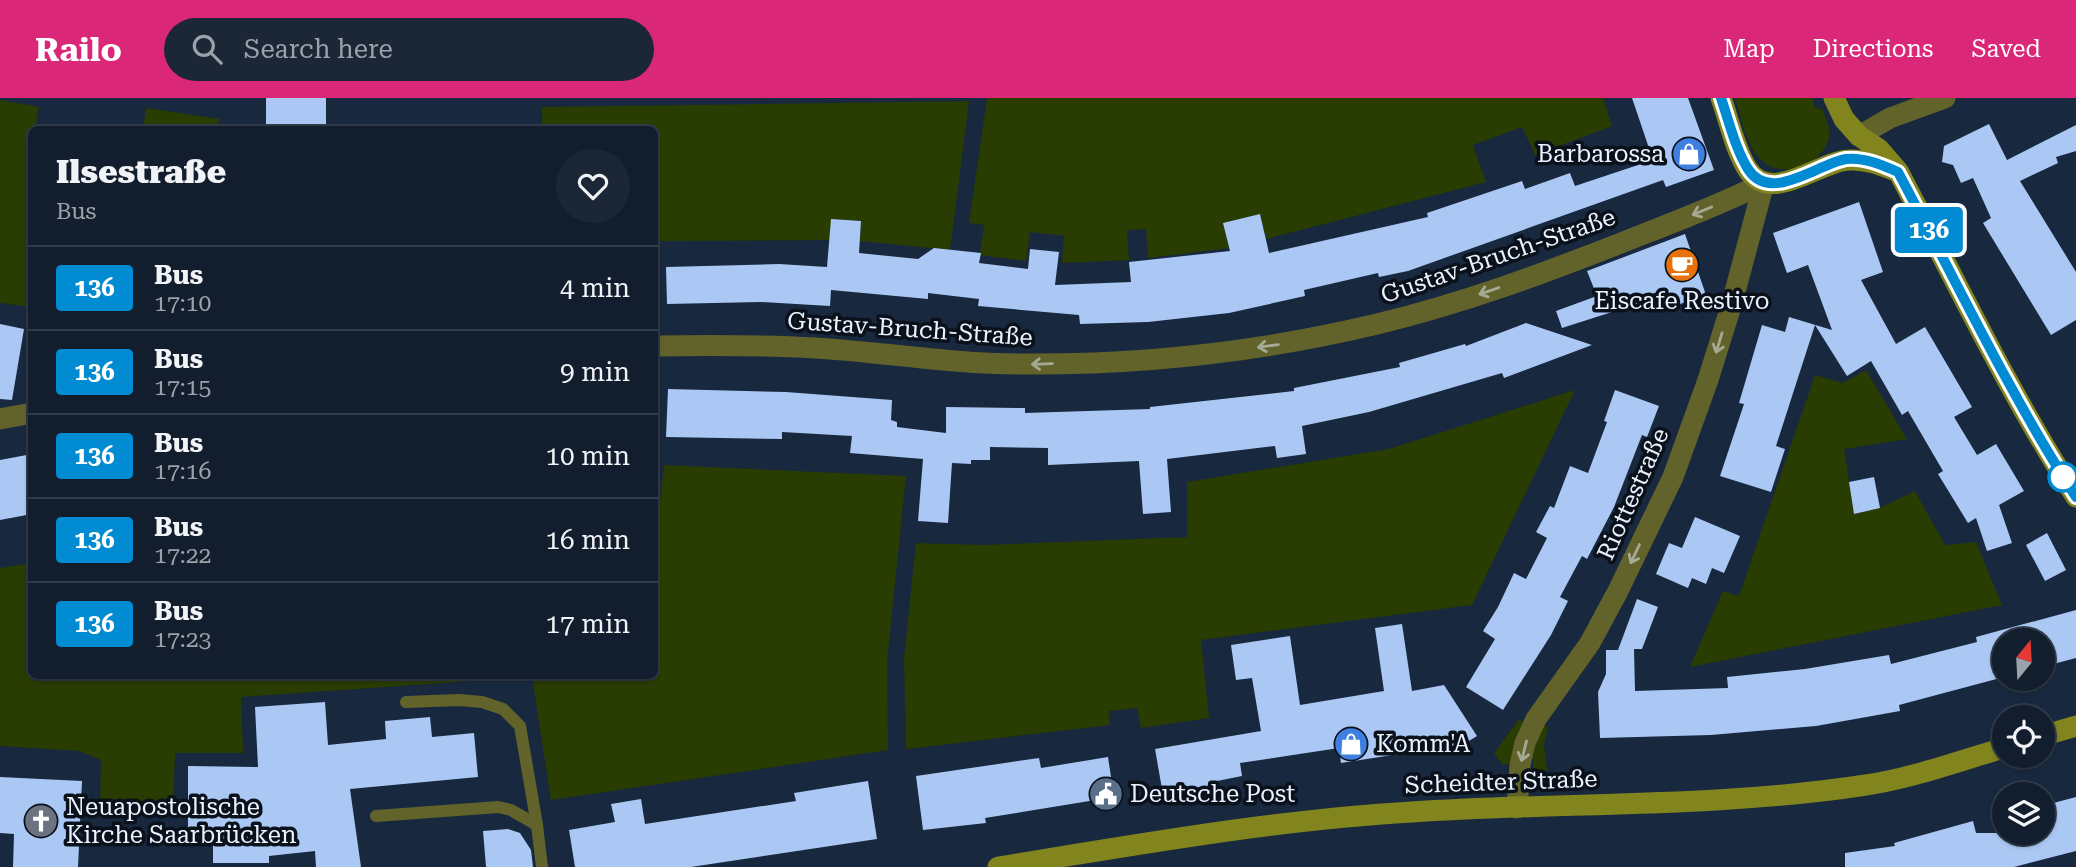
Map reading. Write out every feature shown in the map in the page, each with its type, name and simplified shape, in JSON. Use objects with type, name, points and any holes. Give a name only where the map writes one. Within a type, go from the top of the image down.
[{"type":"main road","points":[[1721,98],[1749,171],[1764,183],[1781,183],[1846,159],[1872,161],[1898,172]]},
{"type":"main road","points":[[1835,98],[1844,119],[1859,136],[1879,149],[1898,172],[2015,396],[2076,497]]},
{"type":"main road","points":[[1846,159],[1859,136]]},
{"type":"main road","points":[[2055,732],[2076,726]]},
{"type":"main road","name":"Scheidter Straße","points":[[998,867],[1063,862],[1314,820],[1410,812],[1816,792],[1908,776],[1992,752]]},
{"type":"street","points":[[1859,136],[1891,118],[1945,98]]},
{"type":"street","name":"Gustav-Bruch-Straße","points":[[658,346],[814,348],[946,361],[1020,364],[1166,358],[1262,347],[1378,324],[1451,304],[1566,264],[1731,199],[1764,183]]},
{"type":"street","name":"Riottestraße","points":[[1517,808],[1520,765],[1525,743],[1536,719],[1590,643],[1618,592],[1673,477],[1716,354],[1764,183]]},
{"type":"street","points":[[0,419],[28,414]]},
{"type":"lane","points":[[406,702],[482,702],[503,709],[520,726],[542,867]]},
{"type":"lane","points":[[376,816],[498,807],[511,810],[537,825]]},
{"type":"green space","points":[[987,98],[1603,98],[1612,126],[1535,155],[1522,127],[1473,145],[1486,182],[1266,239],[1260,214],[1224,223],[1229,248],[1148,258],[1146,229],[1127,230],[1129,260],[1062,263],[1064,236],[1030,232],[1026,261],[980,255],[984,225],[969,223]]},
{"type":"green space","points":[[1735,98],[1812,98],[1815,107],[1823,110],[1829,126],[1825,147],[1811,162],[1800,167],[1779,169],[1769,166],[1751,146]]},
{"type":"green space","points":[[0,100],[39,107],[36,126],[28,126],[28,307],[0,303]]},
{"type":"green space","points":[[969,101],[950,250],[860,241],[861,221],[832,219],[830,240],[658,241],[658,126],[542,126],[542,107]]},
{"type":"green space","points":[[146,108],[220,119],[216,126],[143,126]]},
{"type":"green space","points":[[1866,370],[1907,439],[1844,449],[1854,514],[1880,508],[1915,491],[1945,545],[1976,542],[2002,605],[1690,667],[1723,591],[1739,596],[1815,375],[1843,383]]},
{"type":"green space","points":[[1575,390],[1472,605],[1201,640],[1209,718],[1141,728],[1137,708],[1109,711],[1110,725],[906,749],[904,658],[916,543],[985,545],[1187,537],[1187,482],[1389,449]]},
{"type":"green space","points":[[664,465],[906,476],[887,661],[888,750],[551,800],[532,679],[658,679],[659,509]]},
{"type":"green space","points":[[28,563],[28,679],[503,679],[241,697],[243,753],[175,753],[173,806],[100,805],[101,760],[79,751],[0,746],[0,568]]},
{"type":"green space","points":[[1519,719],[1524,723],[1510,763],[1503,765],[1494,753]]},
{"type":"green space","points":[[1541,724],[1548,727],[1544,744],[1547,771],[1533,772],[1534,742]]},
{"type":"building","points":[[266,98],[326,98],[326,126],[266,126]]},
{"type":"building","points":[[1632,98],[1688,98],[1714,170],[1666,187],[1663,180],[1408,271],[1379,277],[1378,273],[1304,290],[1305,296],[1229,313],[1148,322],[1080,324],[1079,315],[978,306],[979,299],[928,293],[928,299],[831,290],[830,306],[760,302],[667,304],[666,267],[779,264],[827,267],[831,219],[861,221],[859,253],[918,259],[934,248],[981,253],[979,263],[1028,269],[1030,249],[1059,252],[1055,285],[1131,282],[1129,262],[1230,251],[1223,223],[1260,214],[1269,253],[1428,217],[1427,213],[1522,181],[1525,189],[1570,173],[1575,186],[1653,160]]},
{"type":"building","points":[[1989,124],[2007,160],[2076,125],[2076,151],[2056,157],[2058,163],[2020,181],[2076,272],[2076,320],[2051,335],[1983,223],[1991,218],[1973,178],[1961,183],[1953,165],[1942,162],[1944,146]]},
{"type":"building","points":[[1859,202],[1883,272],[1861,280],[1896,344],[1925,327],[1972,407],[1954,417],[1977,455],[1996,444],[2024,491],[1999,505],[2012,543],[1987,551],[1976,518],[1968,523],[1938,474],[1943,471],[1908,411],[1902,415],[1871,361],[1847,376],[1815,325],[1776,446],[1785,449],[1771,492],[1720,476],[1744,404],[1739,403],[1762,325],[1785,332],[1789,317],[1832,330],[1808,265],[1787,273],[1773,233]]},
{"type":"building","points":[[1685,234],[1706,295],[1660,311],[1665,295],[1562,328],[1556,311],[1597,296],[1587,271]]},
{"type":"building","points":[[1526,323],[1592,345],[1504,378],[1502,373],[1369,412],[1302,426],[1306,454],[1277,458],[1275,446],[1167,459],[1171,512],[1143,514],[1139,461],[1048,465],[1048,448],[990,447],[990,460],[971,460],[971,464],[952,463],[948,523],[918,521],[923,459],[850,453],[852,436],[782,432],[782,439],[666,437],[668,389],[786,392],[892,400],[891,420],[897,422],[897,427],[946,433],[946,407],[1025,408],[1025,413],[1150,409],[1294,391],[1294,388],[1400,367],[1399,363],[1465,344],[1466,346]]},
{"type":"building","points":[[0,324],[24,329],[12,400],[0,399]]},
{"type":"building","points":[[1615,390],[1659,406],[1647,437],[1642,435],[1614,507],[1587,559],[1582,556],[1560,597],[1568,601],[1551,635],[1503,710],[1466,687],[1495,639],[1483,631],[1514,573],[1526,579],[1547,538],[1536,532],[1550,506],[1554,508],[1570,466],[1588,473],[1607,422],[1604,421]]},
{"type":"building","points":[[28,455],[28,515],[0,520],[0,460]]},
{"type":"building","points":[[1874,477],[1880,508],[1854,514],[1849,482]]},
{"type":"building","points":[[1695,517],[1740,536],[1724,573],[1712,568],[1706,584],[1692,578],[1688,588],[1656,574],[1669,543],[1682,548]]},
{"type":"building","points":[[2047,533],[2066,570],[2045,581],[2026,545]]},
{"type":"building","points":[[1637,599],[1658,607],[1642,649],[1634,649],[1635,691],[1728,688],[1727,677],[1805,669],[1889,655],[1891,664],[1977,642],[1976,637],[1992,633],[1992,680],[1899,705],[1900,711],[1816,726],[1711,735],[1600,738],[1598,692],[1606,674],[1606,650],[1618,650]]},
{"type":"building","points":[[2076,610],[2076,658],[2055,664],[2055,628],[2009,628]]},
{"type":"building","points":[[1402,624],[1412,691],[1444,685],[1477,736],[1464,744],[1341,763],[1339,748],[1240,763],[1242,776],[1186,790],[1186,785],[1162,789],[1155,749],[1261,731],[1252,678],[1236,680],[1231,645],[1290,636],[1300,705],[1384,691],[1375,628]]},
{"type":"building","points":[[325,702],[328,745],[386,739],[385,721],[430,717],[432,737],[474,733],[478,777],[350,789],[361,867],[316,867],[315,851],[269,856],[269,863],[213,863],[213,829],[188,829],[188,766],[258,767],[255,707]]},
{"type":"building","points":[[1108,757],[1114,797],[985,818],[986,823],[923,830],[916,776],[1039,758],[1041,768]]},
{"type":"building","name":"Neuapostolische Kirche Saarbrücken","points":[[0,777],[82,781],[78,867],[13,867],[14,834],[0,833]]},
{"type":"building","points":[[868,781],[877,839],[691,867],[575,867],[569,830],[615,822],[611,804],[641,799],[645,824],[796,801],[794,793]]},
{"type":"building","points":[[2076,797],[2076,851],[2014,867],[1845,867],[1845,853],[1895,846],[1894,843],[1973,821],[1976,833],[1992,833],[1992,845],[2055,845],[2055,803]]},
{"type":"building","points":[[508,829],[520,833],[531,850],[533,867],[486,867],[483,831]]},
{"type":"bus line","name":"136","points":[[1721,98],[1749,171],[1764,183],[1781,183],[1846,159],[1872,161],[1898,172],[2015,396],[2076,497]]},
{"type":"place","name":"Barbarossa","points":[[1689,154]]},
{"type":"place","name":"Eiscafe Restivo","points":[[1682,265]]},
{"type":"place","name":"Komm'A","points":[[1351,744]]},
{"type":"place","name":"Deutsche Post","points":[[1106,794]]},
{"type":"place","name":"Neuapostolische Kirche Saarbrücken","points":[[41,821]]}]
